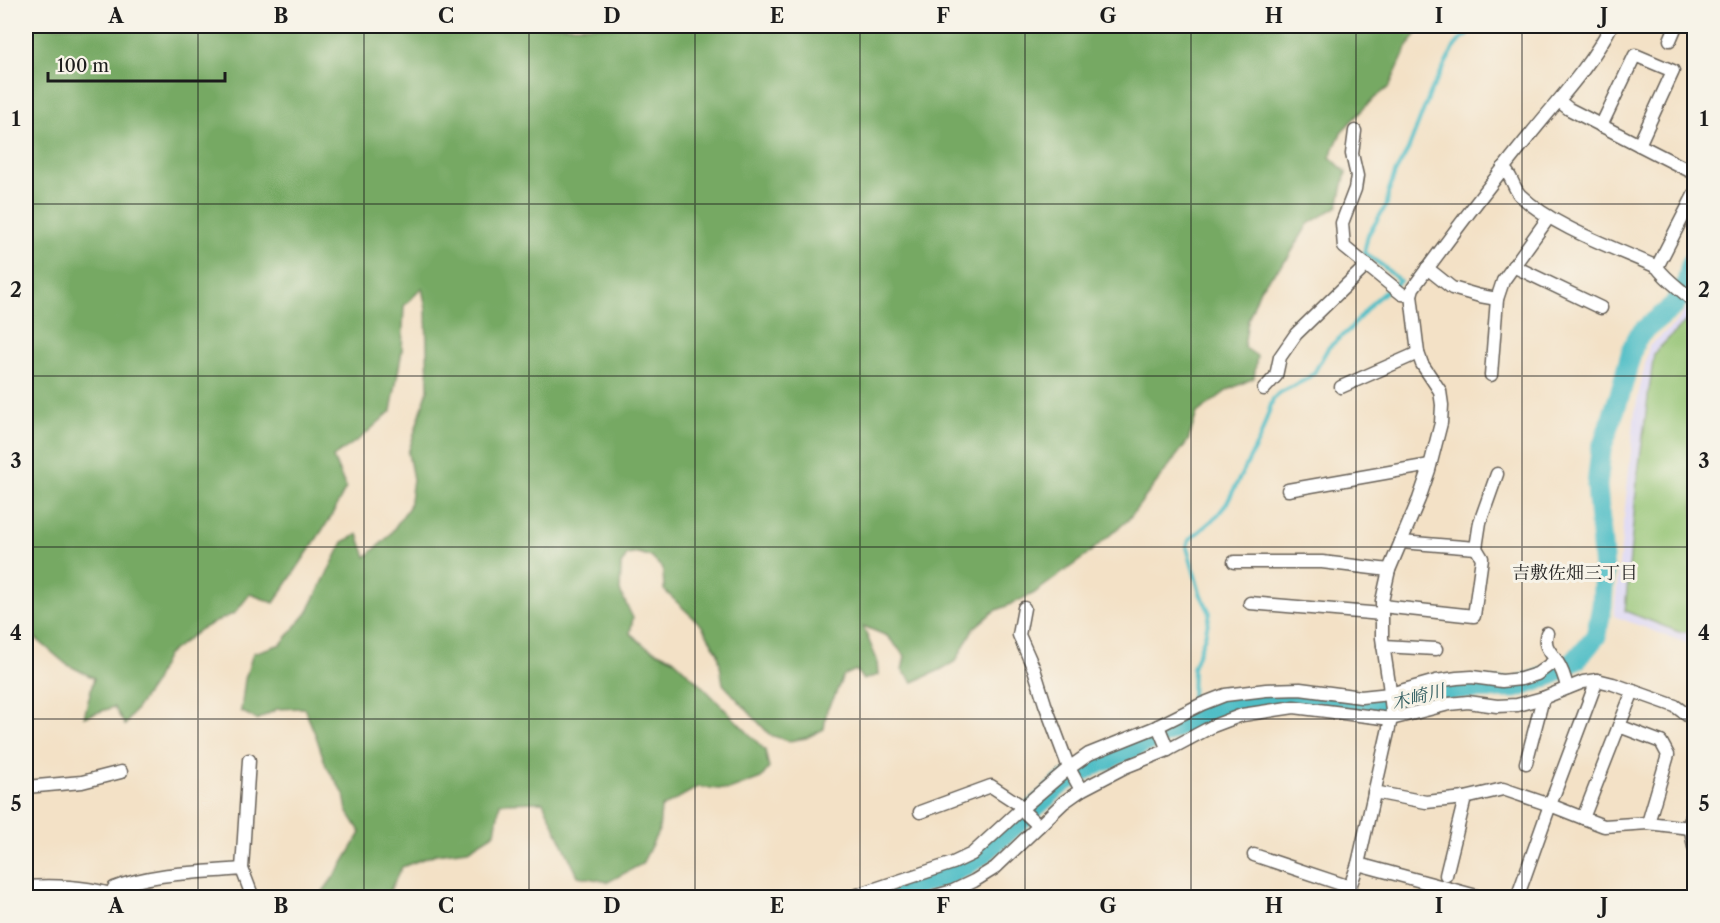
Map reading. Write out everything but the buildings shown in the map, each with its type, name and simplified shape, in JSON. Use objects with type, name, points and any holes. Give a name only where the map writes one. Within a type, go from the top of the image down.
[{"type":"street","points":[[1254,855],[1348,892],[1358,864],[1391,719],[1392,711],[1383,646],[1382,610],[1389,570],[1419,499],[1441,423],[1440,391],[1422,364],[1418,353],[1411,295],[1413,288],[1503,168],[1559,101],[1602,44],[1611,26]]},
{"type":"street","points":[[1670,40],[1676,26]]},
{"type":"street","points":[[1601,126],[1635,55],[1673,70],[1639,145]]},
{"type":"street","points":[[1559,101],[1601,126],[1695,173]]},
{"type":"street","points":[[1355,131],[1352,154],[1357,176],[1355,189],[1342,223],[1344,247],[1402,294],[1411,295]]},
{"type":"street","points":[[1503,168],[1508,172],[1519,194],[1549,217],[1657,267],[1663,276],[1695,302]]},
{"type":"street","points":[[1657,267],[1695,195]]},
{"type":"street","points":[[1491,375],[1497,299],[1503,281],[1549,217]]},
{"type":"street","points":[[1264,389],[1276,376],[1280,357],[1296,334],[1367,265]]},
{"type":"street","points":[[1513,266],[1601,308]]},
{"type":"street","points":[[1427,268],[1452,288],[1480,297],[1497,299]]},
{"type":"street","points":[[1341,387],[1418,353]]},
{"type":"street","points":[[1288,490],[1430,465]]},
{"type":"street","points":[[1250,603],[1474,616],[1482,558],[1476,548],[1480,522],[1497,474]]},
{"type":"street","points":[[1401,542],[1476,548]]},
{"type":"street","points":[[1234,562],[1322,562],[1389,570]]},
{"type":"street","points":[[1024,608],[1019,635],[1034,669],[1069,768],[1081,790]]},
{"type":"street","points":[[1547,633],[1545,640],[1547,649],[1565,677],[1567,688]]},
{"type":"street","points":[[1383,646],[1436,649]]},
{"type":"street","points":[[848,897],[953,863],[972,854],[1020,809],[1089,754],[1226,695],[1300,688],[1360,697],[1390,694],[1436,681],[1457,678],[1472,677],[1502,681],[1521,679],[1537,674],[1556,660]]},
{"type":"street","points":[[1517,897],[1597,680]]},
{"type":"street","points":[[928,897],[953,891],[995,868],[1064,802],[1081,790],[1125,767],[1168,750],[1213,726],[1242,715],[1294,707],[1391,719],[1449,704],[1468,702],[1497,706],[1517,705],[1543,698],[1583,682],[1597,680],[1675,706],[1693,718]]},
{"type":"street","points":[[1583,818],[1634,691]]},
{"type":"street","points":[[1240,693],[1242,715]]},
{"type":"street","points":[[1526,763],[1543,698]]},
{"type":"street","points":[[1158,726],[1168,750]]},
{"type":"street","points":[[1619,726],[1661,742],[1668,755],[1648,823]]},
{"type":"street","points":[[249,760],[242,869],[253,897]]},
{"type":"street","points":[[26,787],[82,782],[121,772]]},
{"type":"street","points":[[920,812],[991,786],[1017,803],[1020,809],[1039,826]]},
{"type":"street","points":[[1374,792],[1426,802],[1465,798],[1503,789],[1604,826],[1648,823],[1690,828]]},
{"type":"street","points":[[1446,875],[1465,798]]},
{"type":"street","points":[[1695,803],[1690,828],[1695,847]]},
{"type":"street","points":[[1358,864],[1484,897]]},
{"type":"street","points":[[26,887],[81,888],[116,896],[114,888],[128,882],[242,869]]},
{"type":"shaded area","points":[[1688,308],[1694,313],[1694,646],[1614,616],[1635,411],[1649,346],[1676,323]]},
{"type":"green space","points":[[26,26],[1425,26],[1420,29],[1407,48],[1389,87],[1371,101],[1342,131],[1330,157],[1346,172],[1338,206],[1308,224],[1288,258],[1261,287],[1248,320],[1244,347],[1257,356],[1254,378],[1228,390],[1197,413],[1188,441],[1128,520],[1083,558],[1033,594],[993,612],[973,629],[956,661],[913,682],[902,670],[905,656],[887,636],[863,626],[877,660],[878,675],[863,680],[856,670],[843,676],[827,709],[824,729],[806,738],[789,741],[770,735],[723,684],[718,653],[702,626],[664,590],[663,569],[651,557],[639,553],[627,555],[621,565],[620,591],[633,618],[630,633],[645,646],[673,659],[704,688],[765,750],[769,768],[761,778],[729,790],[698,787],[661,808],[659,830],[642,864],[608,882],[578,876],[543,802],[500,803],[495,833],[468,850],[436,854],[402,867],[386,898],[319,897],[361,833],[347,811],[344,794],[326,766],[304,708],[277,709],[257,720],[241,711],[245,679],[253,653],[281,644],[307,613],[343,542],[358,534],[366,557],[388,537],[409,507],[413,479],[408,453],[428,389],[426,309],[422,288],[404,306],[402,351],[391,411],[362,437],[333,457],[346,488],[329,520],[274,603],[250,594],[235,613],[201,629],[167,655],[154,683],[125,725],[114,707],[84,717],[94,678],[66,664],[26,630]]},
{"type":"green space","points":[[1688,319],[1694,324],[1694,632],[1679,632],[1625,611],[1637,481],[1654,353]]},
{"type":"waterway","points":[[1196,717],[1192,699],[1193,668],[1205,636],[1210,613],[1200,593],[1187,547],[1189,540],[1216,517],[1227,503],[1260,438],[1273,399],[1279,393],[1314,373],[1328,348],[1350,329],[1373,302],[1400,281],[1364,253],[1368,235],[1387,204],[1395,173],[1408,150],[1431,91],[1455,46],[1467,36],[1466,26]]},
{"type":"waterway","name":"木崎川","points":[[872,898],[945,876],[965,866],[984,853],[1062,783],[1088,768],[1221,705],[1265,698],[1298,697],[1381,706],[1430,692],[1452,689],[1516,688],[1551,675],[1577,659],[1596,636],[1602,606],[1604,570],[1597,486],[1601,450],[1636,339],[1674,306],[1687,283],[1694,259]]},
{"type":"district","name":"吉敷佐畑三丁目","points":[[1575,573]]}]
